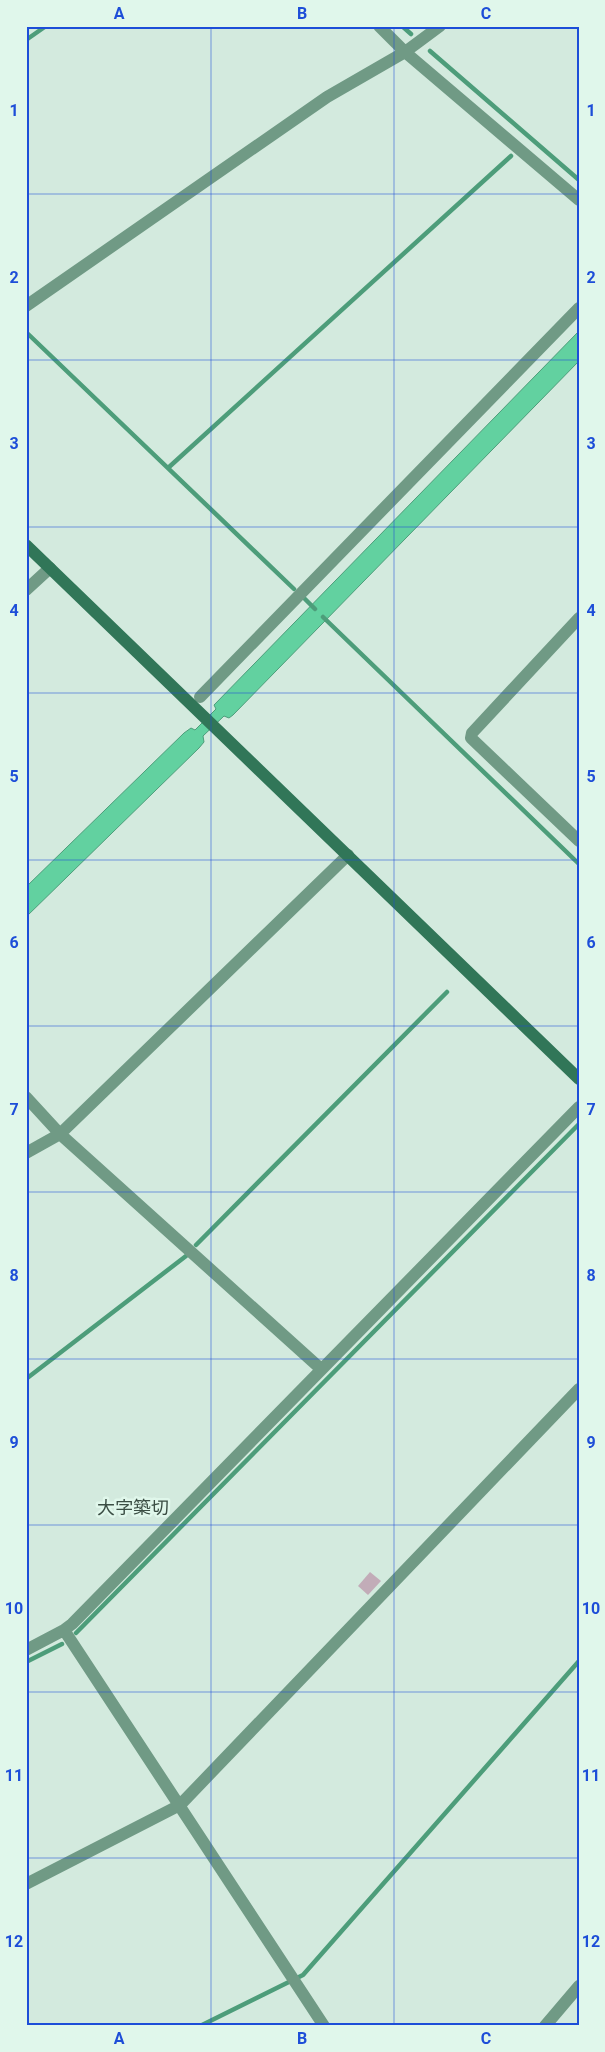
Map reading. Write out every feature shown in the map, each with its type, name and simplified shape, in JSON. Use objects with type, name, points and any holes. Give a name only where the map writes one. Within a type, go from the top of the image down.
[{"type":"street","points":[[379,26],[405,52],[579,200]]},
{"type":"street","points":[[26,306],[327,98],[405,52],[440,26]]},
{"type":"street","points":[[200,697],[579,308]]},
{"type":"street","points":[[26,545],[579,1079]]},
{"type":"street","points":[[26,590],[50,568]]},
{"type":"street","points":[[579,618],[472,733],[471,738],[579,841]]},
{"type":"street","points":[[26,1153],[60,1134],[348,855]]},
{"type":"street","points":[[26,1098],[60,1134],[321,1368]]},
{"type":"street","points":[[26,1650],[64,1630],[579,1107]]},
{"type":"street","points":[[26,1884],[180,1805],[579,1389]]},
{"type":"street","points":[[64,1630],[324,2026]]},
{"type":"street","points":[[545,2026],[579,1986]]},
{"type":"shaded area","points":[[579,331],[579,361],[233,715],[229,718],[224,716],[203,736],[204,742],[199,748],[26,917],[26,887],[184,733],[191,728],[195,730],[216,709],[214,705]]},
{"type":"building","points":[[370,1572],[381,1581],[368,1595],[358,1586]]},
{"type":"waterway","points":[[26,40],[46,26]]},
{"type":"waterway","points":[[402,26],[411,34]]},
{"type":"waterway","points":[[430,51],[579,180]]},
{"type":"waterway","points":[[168,468],[511,156]]},
{"type":"waterway","points":[[26,332],[294,589]]},
{"type":"waterway","points":[[305,599],[315,609]]},
{"type":"waterway","points":[[323,617],[579,864]]},
{"type":"waterway","points":[[196,1245],[447,992]]},
{"type":"waterway","points":[[76,1633],[579,1124]]},
{"type":"waterway","points":[[26,1379],[186,1256]]},
{"type":"waterway","points":[[26,1662],[62,1644]]},
{"type":"waterway","points":[[200,2026],[303,1975],[579,1661]]},
{"type":"district","name":"大字築切","points":[[133,1507]]}]
